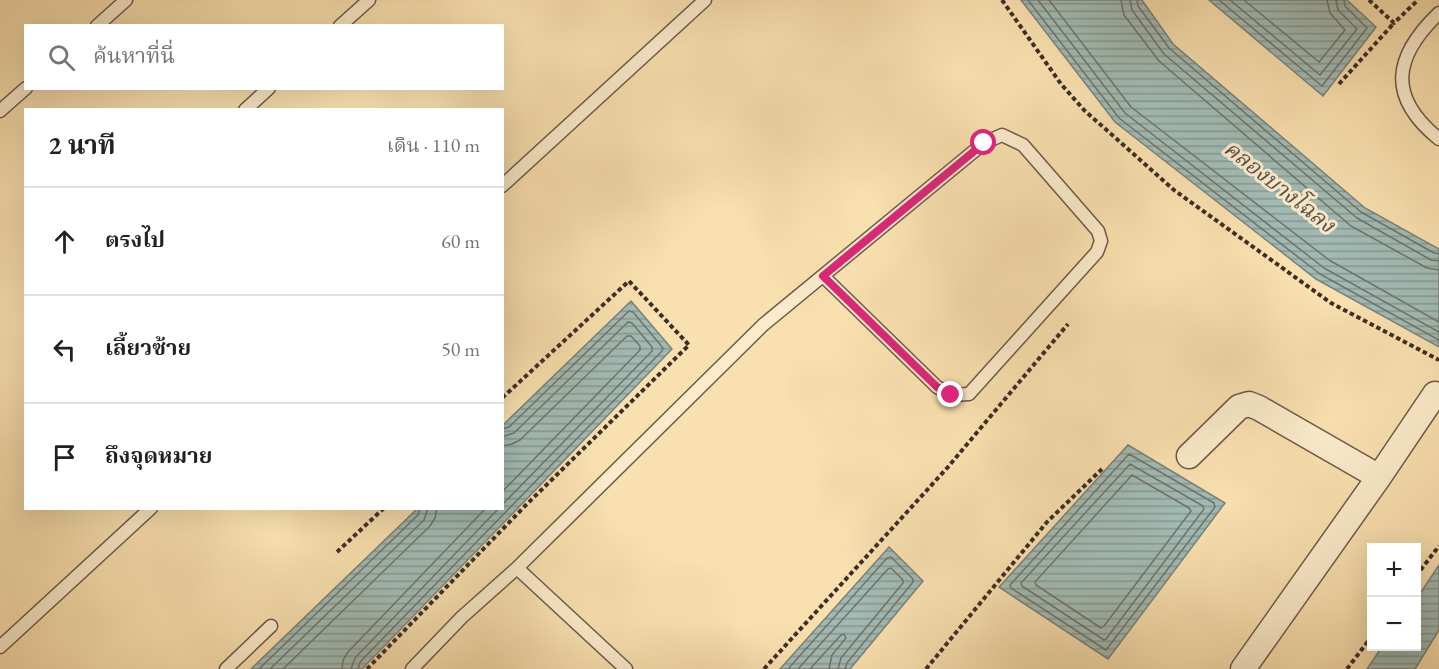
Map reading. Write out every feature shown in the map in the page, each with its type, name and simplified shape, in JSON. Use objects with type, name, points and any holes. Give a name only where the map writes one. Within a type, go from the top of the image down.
[{"type":"street","points":[[1243,669],[1435,394]]},
{"type":"street","points":[[1189,456],[1239,406],[1249,404],[1379,477]]},
{"type":"lane","points":[[99,24],[126,0]]},
{"type":"lane","points":[[342,24],[369,0]]},
{"type":"lane","points":[[504,184],[705,0]]},
{"type":"lane","points":[[1439,13],[1415,39],[1405,58],[1401,75],[1410,111],[1439,140]]},
{"type":"lane","points":[[0,111],[24,90]]},
{"type":"lane","points":[[247,108],[267,90]]},
{"type":"lane","points":[[412,669],[462,617],[517,568],[763,325],[984,143],[1002,135],[1023,145],[1098,231],[1101,241],[1097,252],[969,394],[951,395],[937,387],[823,276]]},
{"type":"lane","points":[[0,647],[149,510]]},
{"type":"lane","points":[[517,568],[626,669]]},
{"type":"lane","points":[[226,669],[271,626]]},
{"type":"path","points":[[1002,0],[1061,84],[1084,110],[1174,190],[1331,303],[1439,360]]},
{"type":"path","points":[[1369,0],[1394,23]]},
{"type":"path","points":[[1339,84],[1418,0]]},
{"type":"path","points":[[367,669],[526,505],[689,345],[629,281],[504,396]]},
{"type":"path","points":[[764,669],[948,467],[1068,324]]},
{"type":"path","points":[[926,669],[1047,522],[1102,469]]},
{"type":"path","points":[[337,552],[382,510]]},
{"type":"path","points":[[1421,569],[1439,546]]},
{"type":"path","points":[[1347,669],[1367,642]]},
{"type":"water","name":"คลองบางโฉลง","points":[[1021,0],[1142,0],[1173,44],[1365,208],[1439,249],[1439,347],[1316,279],[1115,122]]},
{"type":"water","points":[[1209,0],[1347,0],[1376,27],[1323,96]]},
{"type":"water","points":[[631,301],[672,349],[362,669],[251,669],[416,510],[504,510],[504,424]]},
{"type":"water","points":[[1128,445],[1225,503],[1108,659],[999,587]]},
{"type":"water","points":[[889,547],[923,581],[850,669],[780,669]]},
{"type":"water","points":[[1439,565],[1439,630],[1415,669],[1367,669],[1379,651],[1421,651],[1421,592]]},
{"type":"route","points":[[951,395],[937,387],[823,276],[984,143]]}]
